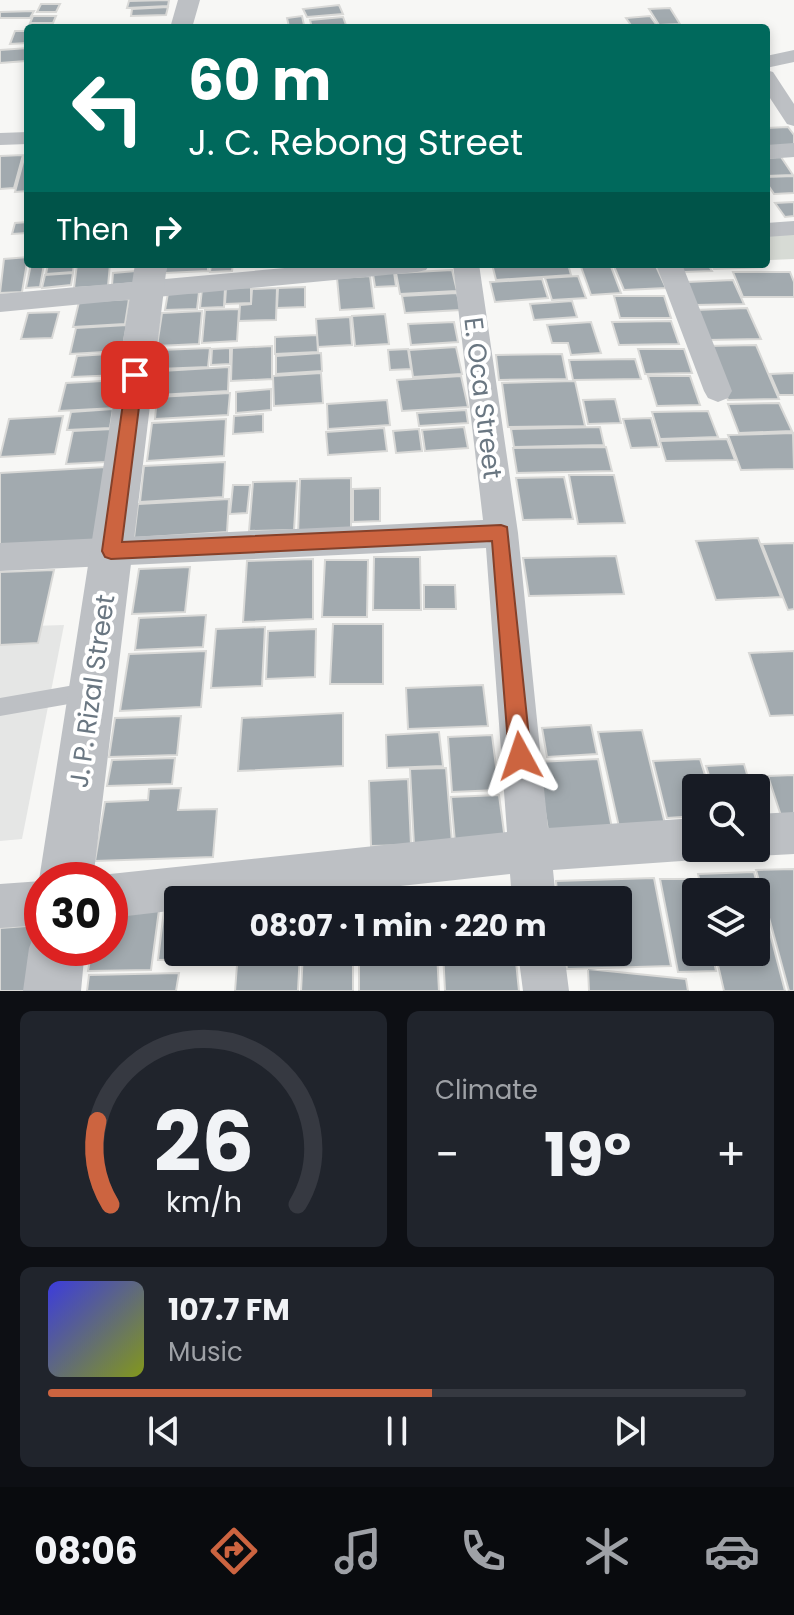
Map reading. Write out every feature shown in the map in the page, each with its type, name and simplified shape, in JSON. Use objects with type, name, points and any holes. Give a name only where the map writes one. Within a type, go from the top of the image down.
[{"type":"street","points":[[182,24],[189,0]]},
{"type":"street","points":[[770,61],[794,56]]},
{"type":"street","points":[[770,82],[794,120]]},
{"type":"street","points":[[0,139],[24,138]]},
{"type":"street","points":[[770,152],[794,150]]},
{"type":"street","points":[[770,230],[794,228]]},
{"type":"street","points":[[0,303],[149,276],[328,268]]},
{"type":"street","name":"E. Oca Street","points":[[467,268],[501,533],[532,886]]},
{"type":"street","points":[[671,268],[718,391]]},
{"type":"street","name":"J. P. Rizal Street","points":[[68,862],[149,276]]},
{"type":"street","points":[[0,557],[501,533]]},
{"type":"street","points":[[770,834],[794,833]]},
{"type":"street","points":[[128,894],[528,851],[682,840]]},
{"type":"street","points":[[0,906],[24,904]]},
{"type":"street","points":[[52,991],[55,966]]},
{"type":"street","points":[[543,966],[546,991]]},
{"type":"lane","points":[[0,707],[92,691]]},
{"type":"shaded area","points":[[794,233],[794,259],[770,260],[770,234]]},
{"type":"shaded area","points":[[64,625],[22,839],[0,841],[0,627]]},
{"type":"building","points":[[169,0],[168,6],[127,8],[129,1]]},
{"type":"building","points":[[41,4],[60,4],[56,12],[37,12]]},
{"type":"building","points":[[339,5],[343,14],[307,17],[303,9]]},
{"type":"building","points":[[168,7],[166,15],[131,16],[132,9]]},
{"type":"building","points":[[670,8],[680,24],[658,24],[649,9]]},
{"type":"building","points":[[34,11],[30,18],[0,18],[0,12]]},
{"type":"building","points":[[33,16],[56,16],[53,23],[30,23]]},
{"type":"building","points":[[302,16],[304,24],[288,24],[287,18]]},
{"type":"building","points":[[650,16],[656,24],[630,24],[626,18]]},
{"type":"building","points":[[343,17],[346,24],[311,24],[310,20]]},
{"type":"building","points":[[15,31],[24,31],[24,43],[10,44]]},
{"type":"building","points":[[24,48],[24,61],[0,63],[0,50]]},
{"type":"building","points":[[788,127],[794,135],[794,146],[770,147],[770,128]]},
{"type":"building","points":[[23,155],[14,188],[0,189],[0,156]]},
{"type":"building","points":[[781,157],[793,175],[770,176],[770,158]]},
{"type":"building","points":[[24,158],[24,191],[15,192]]},
{"type":"building","points":[[794,176],[794,193],[774,194],[770,188],[770,177]]},
{"type":"building","points":[[794,202],[794,216],[785,217],[775,203]]},
{"type":"building","points":[[24,222],[24,233],[12,234],[15,223]]},
{"type":"building","points":[[24,257],[26,268],[22,292],[0,293],[4,259]]},
{"type":"building","points":[[30,268],[43,268],[40,287],[26,288]]},
{"type":"building","points":[[47,268],[74,268],[73,272],[46,274]]},
{"type":"building","points":[[76,268],[110,268],[108,286],[74,288]]},
{"type":"building","points":[[166,268],[208,268],[208,271],[165,273]]},
{"type":"building","points":[[210,268],[232,268],[232,271],[210,272]]},
{"type":"building","points":[[493,268],[569,268],[571,275],[496,280]]},
{"type":"building","points":[[581,268],[612,268],[621,293],[591,295]]},
{"type":"building","points":[[615,268],[657,268],[666,288],[624,290]]},
{"type":"building","points":[[681,268],[710,268],[712,271],[683,272]]},
{"type":"building","points":[[452,270],[457,291],[400,294],[396,273]]},
{"type":"building","points":[[136,271],[135,283],[112,285],[113,273]]},
{"type":"building","points":[[394,272],[396,286],[375,287],[373,274]]},
{"type":"building","points":[[733,272],[790,272],[794,297],[743,297]]},
{"type":"building","points":[[73,273],[71,285],[42,288],[45,275]]},
{"type":"building","points":[[370,276],[374,308],[340,310],[337,278]]},
{"type":"building","points":[[578,276],[586,298],[552,300],[545,278]]},
{"type":"building","points":[[542,279],[548,298],[495,302],[490,282]]},
{"type":"building","points":[[733,280],[744,304],[696,305],[687,282]]},
{"type":"building","points":[[251,287],[251,303],[225,304],[226,288]]},
{"type":"building","points":[[305,287],[305,307],[277,308],[278,288]]},
{"type":"building","points":[[225,288],[224,307],[200,308],[202,289]]},
{"type":"building","points":[[277,288],[276,320],[239,321],[240,305],[251,304],[252,289]]},
{"type":"building","points":[[199,292],[197,309],[165,310],[168,293]]},
{"type":"building","points":[[457,293],[461,310],[405,313],[402,296]]},
{"type":"building","points":[[614,296],[664,296],[671,318],[620,318]]},
{"type":"building","points":[[129,299],[125,324],[73,327],[79,302]]},
{"type":"building","points":[[572,301],[577,317],[534,320],[530,304]]},
{"type":"building","points":[[747,308],[761,339],[707,340],[695,310]]},
{"type":"building","points":[[239,309],[237,341],[202,343],[205,310]]},
{"type":"building","points":[[202,311],[199,344],[157,346],[162,313]]},
{"type":"building","points":[[59,312],[52,338],[21,339],[28,313]]},
{"type":"building","points":[[385,314],[389,344],[355,346],[352,316]]},
{"type":"building","points":[[350,317],[352,345],[318,347],[316,319]]},
{"type":"building","points":[[671,321],[679,344],[619,345],[612,322]]},
{"type":"building","points":[[454,322],[458,342],[411,345],[408,324]]},
{"type":"building","points":[[591,322],[601,353],[571,355],[568,343],[552,343],[547,325]]},
{"type":"building","points":[[127,325],[122,351],[70,354],[76,328]]},
{"type":"building","points":[[317,335],[318,352],[275,354],[275,337]]},
{"type":"building","points":[[756,345],[779,399],[728,400],[707,346]]},
{"type":"building","points":[[272,346],[272,379],[231,381],[232,348]]},
{"type":"building","points":[[456,347],[462,374],[413,377],[409,350]]},
{"type":"building","points":[[210,348],[208,367],[158,369],[160,350]]},
{"type":"building","points":[[230,348],[230,364],[211,365],[212,349]]},
{"type":"building","points":[[408,349],[411,369],[390,370],[388,350]]},
{"type":"building","points":[[638,349],[684,349],[692,373],[645,374]]},
{"type":"building","points":[[124,353],[121,375],[72,377],[77,356]]},
{"type":"building","points":[[321,353],[322,371],[276,374],[276,356]]},
{"type":"building","points":[[562,354],[567,379],[499,380],[496,355]]},
{"type":"building","points":[[635,359],[641,379],[573,380],[569,360]]},
{"type":"building","points":[[229,367],[228,391],[158,395],[161,371]]},
{"type":"building","points":[[321,373],[323,403],[274,406],[273,376]]},
{"type":"building","points":[[794,373],[794,395],[779,395],[770,374]]},
{"type":"building","points":[[461,376],[468,407],[402,411],[397,380]]},
{"type":"building","points":[[648,376],[690,376],[700,405],[657,406]]},
{"type":"building","points":[[121,380],[116,408],[59,411],[66,383]]},
{"type":"building","points":[[575,381],[585,426],[508,427],[502,383]]},
{"type":"building","points":[[271,389],[271,410],[236,413],[236,392]]},
{"type":"building","points":[[230,393],[228,415],[155,419],[157,397]]},
{"type":"building","points":[[615,399],[621,423],[588,424],[583,400]]},
{"type":"building","points":[[387,400],[390,425],[328,429],[327,404]]},
{"type":"building","points":[[779,403],[792,431],[739,433],[728,404]]},
{"type":"building","points":[[113,409],[110,428],[67,430],[71,412]]},
{"type":"building","points":[[466,410],[468,423],[419,426],[417,413]]},
{"type":"building","points":[[708,411],[718,437],[660,439],[652,412]]},
{"type":"building","points":[[263,414],[263,432],[233,434],[234,416]]},
{"type":"building","points":[[63,416],[55,454],[0,457],[9,419]]},
{"type":"building","points":[[651,418],[659,447],[631,448],[623,419]]},
{"type":"building","points":[[226,419],[224,456],[147,461],[152,423]]},
{"type":"building","points":[[464,427],[468,448],[425,451],[422,430]]},
{"type":"building","points":[[600,427],[604,445],[514,447],[511,429]]},
{"type":"building","points":[[384,428],[387,451],[328,455],[326,432]]},
{"type":"building","points":[[112,429],[106,462],[66,464],[73,431]]},
{"type":"building","points":[[419,429],[422,451],[396,453],[393,431]]},
{"type":"building","points":[[793,433],[794,469],[741,470],[728,435]]},
{"type":"building","points":[[727,439],[735,460],[666,461],[660,441]]},
{"type":"building","points":[[606,447],[612,471],[517,473],[513,448]]},
{"type":"building","points":[[225,462],[223,497],[140,502],[144,466]]},
{"type":"building","points":[[106,467],[93,544],[0,550],[0,473]]},
{"type":"building","points":[[569,475],[614,475],[625,523],[578,524]]},
{"type":"building","points":[[564,477],[573,519],[523,520],[516,478]]},
{"type":"building","points":[[351,478],[351,534],[298,535],[300,479]]},
{"type":"building","points":[[297,481],[294,530],[249,531],[253,482]]},
{"type":"building","points":[[233,485],[250,485],[247,513],[230,514]]},
{"type":"building","points":[[380,488],[380,521],[353,522],[353,489]]},
{"type":"building","points":[[229,499],[227,532],[134,538],[138,504]]},
{"type":"building","points":[[758,538],[781,597],[716,600],[696,541]]},
{"type":"building","points":[[794,543],[794,609],[788,610],[762,544]]},
{"type":"building","points":[[616,556],[624,594],[529,596],[523,558]]},
{"type":"building","points":[[374,557],[420,557],[421,610],[373,610]]},
{"type":"building","points":[[313,559],[313,619],[243,622],[247,561]]},
{"type":"building","points":[[325,560],[368,560],[367,617],[322,617]]},
{"type":"building","points":[[190,567],[185,612],[132,614],[139,569]]},
{"type":"building","points":[[54,570],[38,643],[0,645],[0,572]]},
{"type":"building","points":[[424,585],[455,585],[456,609],[424,609]]},
{"type":"building","points":[[206,615],[203,647],[135,650],[139,618]]},
{"type":"building","points":[[333,624],[383,624],[383,684],[330,684]]},
{"type":"building","points":[[265,627],[262,686],[211,688],[216,629]]},
{"type":"building","points":[[316,629],[315,677],[266,679],[268,631]]},
{"type":"building","points":[[206,651],[201,707],[120,711],[129,654]]},
{"type":"building","points":[[794,651],[794,715],[770,716],[749,653]]},
{"type":"building","points":[[483,685],[488,726],[408,729],[406,688]]},
{"type":"building","points":[[343,713],[343,766],[238,771],[242,718]]},
{"type":"building","points":[[181,716],[177,755],[109,757],[115,718]]},
{"type":"building","points":[[591,725],[597,754],[547,757],[542,728]]},
{"type":"building","points":[[642,730],[665,824],[619,827],[598,732]]},
{"type":"building","points":[[439,732],[443,766],[387,768],[386,735]]},
{"type":"building","points":[[492,735],[499,790],[452,792],[448,737]]},
{"type":"building","points":[[175,758],[172,784],[107,786],[112,760]]},
{"type":"building","points":[[598,759],[613,833],[549,837],[537,762]]},
{"type":"building","points":[[700,759],[705,774],[682,774],[682,817],[667,818],[653,761]]},
{"type":"building","points":[[744,764],[747,774],[709,774],[706,766]]},
{"type":"building","points":[[446,768],[452,843],[414,845],[410,769]]},
{"type":"building","points":[[794,775],[794,821],[783,822],[770,776]]},
{"type":"building","points":[[408,779],[411,845],[371,846],[369,781]]},
{"type":"building","points":[[181,788],[178,810],[217,809],[213,857],[95,861],[105,802],[148,800],[149,789]]},
{"type":"building","points":[[499,795],[505,840],[455,842],[451,797]]},
{"type":"building","points":[[794,869],[794,991],[789,991],[770,921],[770,878],[758,878],[756,870]]},
{"type":"building","points":[[754,872],[756,878],[699,878],[698,874]]},
{"type":"building","points":[[654,878],[671,966],[567,969],[567,966],[632,966],[632,886],[557,886],[556,881]]},
{"type":"building","points":[[660,879],[682,879],[682,966],[715,966],[716,971],[678,972]]},
{"type":"building","points":[[159,910],[151,970],[88,971],[89,966],[128,966],[128,911]]},
{"type":"building","points":[[164,910],[164,960],[158,960]]},
{"type":"building","points":[[24,926],[24,966],[33,966],[28,991],[0,991],[0,928]]},
{"type":"building","points":[[770,933],[785,991],[724,991],[718,966],[770,966]]},
{"type":"building","points":[[237,966],[299,966],[298,991],[235,991]]},
{"type":"building","points":[[302,966],[353,966],[353,991],[301,991]]},
{"type":"building","points":[[359,966],[438,966],[439,991],[359,991]]},
{"type":"building","points":[[444,966],[516,966],[519,991],[445,991]]},
{"type":"building","points":[[588,969],[686,979],[688,991],[589,991]]},
{"type":"building","points":[[179,973],[176,991],[87,991],[89,975]]},
{"type":"route","points":[[135,375],[111,551],[501,533],[520,756]]}]
